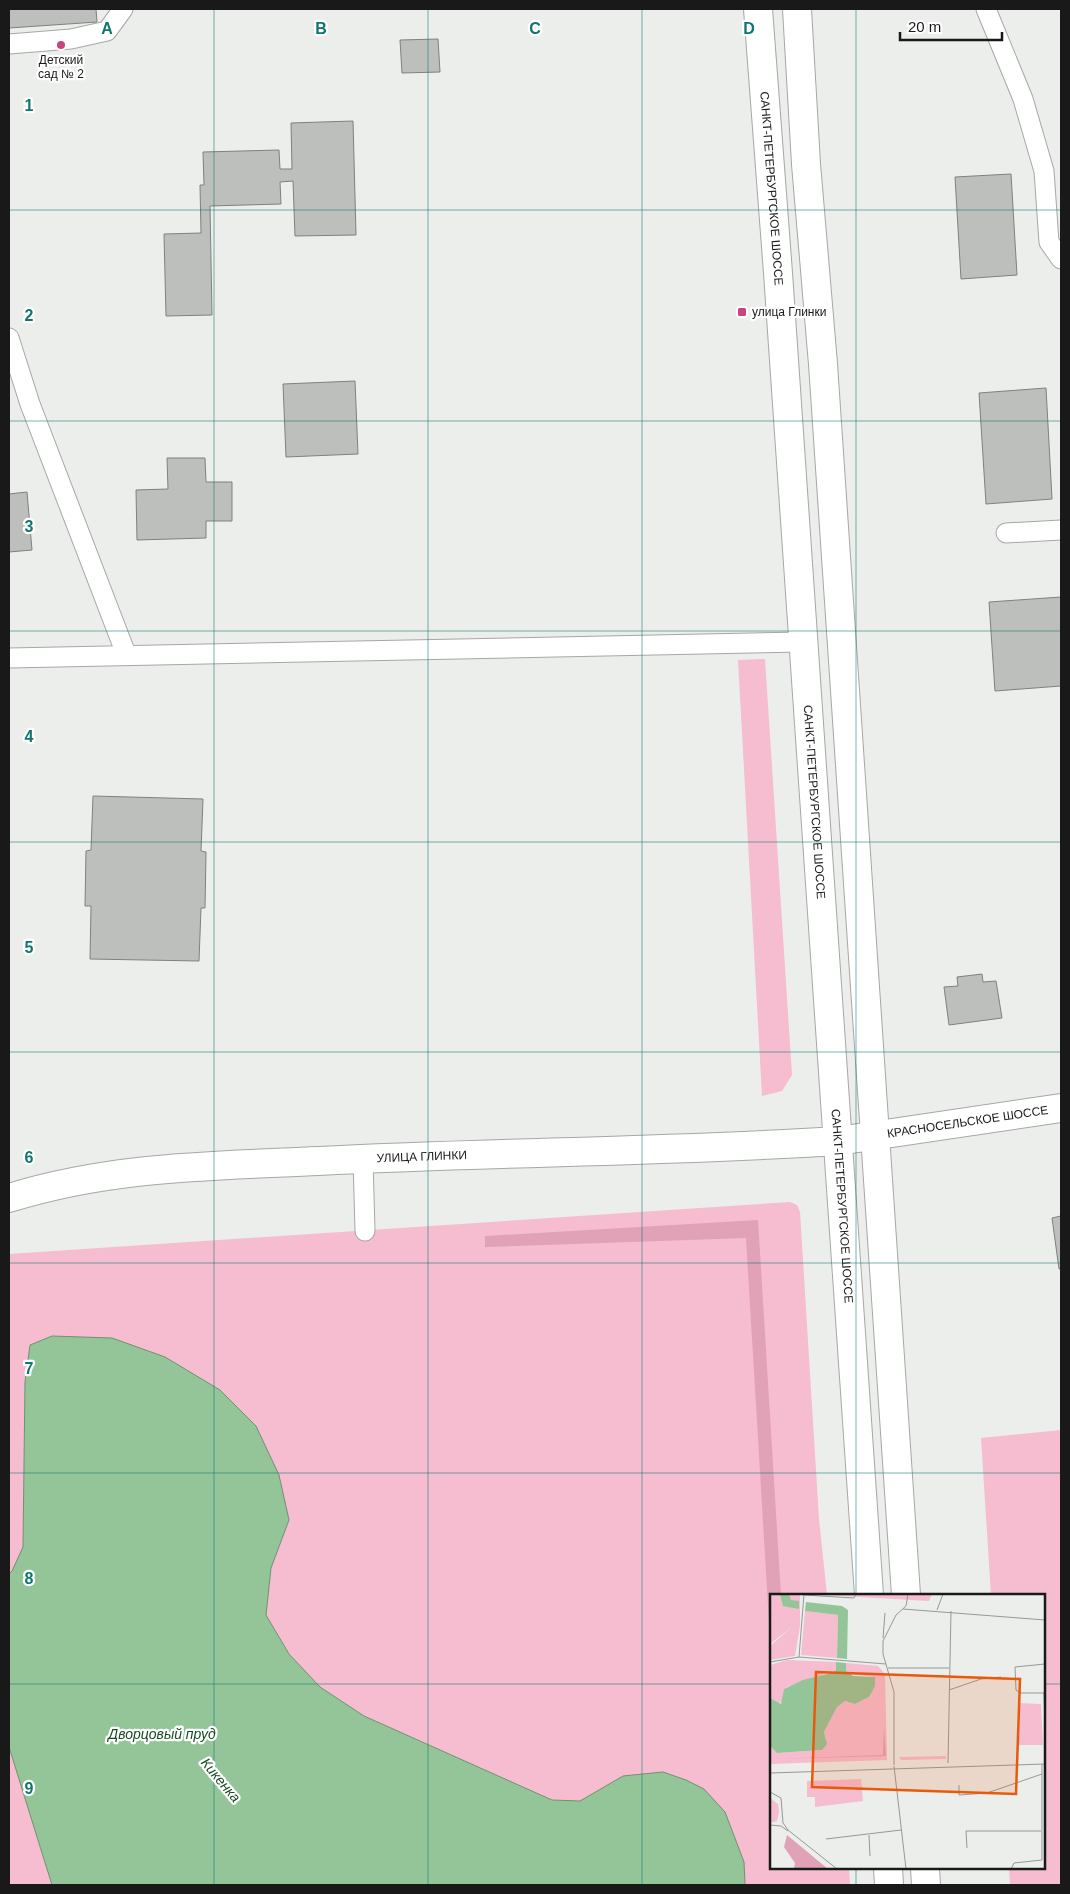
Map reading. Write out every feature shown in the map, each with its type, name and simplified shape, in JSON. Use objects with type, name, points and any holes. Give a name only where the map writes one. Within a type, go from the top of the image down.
[{"type":"main road","name":"САНКТ-ПЕТЕРБУРГСКОЕ ШОССЕ","points":[[758,9],[869,1594]]},
{"type":"main road","points":[[797,9],[806,164],[823,364],[906,1594]]},
{"type":"main road","name":"КРАСНОСЕЛЬСКОЕ ШОССЕ","points":[[838,1141],[1061,1108]]},
{"type":"main road","name":"УЛИЦА ГЛИНКИ","points":[[9,1198],[45,1187],[102,1175],[161,1168],[363,1158],[765,1146],[838,1141]]},
{"type":"main road","points":[[888,1869],[889,1885]]},
{"type":"main road","points":[[925,1869],[926,1885]]},
{"type":"lane","points":[[9,44],[71,39],[107,31],[123,9]]},
{"type":"lane","points":[[986,9],[1023,99],[1044,171],[1049,242],[1061,259]]},
{"type":"lane","points":[[9,338],[30,404],[126,654]]},
{"type":"lane","points":[[1006,532],[1061,530]]},
{"type":"lane","points":[[9,658],[126,654],[803,642]]},
{"type":"lane","points":[[363,1158],[365,1231]]},
{"type":"shaded area","points":[[765,659],[792,1075],[782,1091],[762,1096],[738,660]]},
{"type":"shaded area","points":[[790,1202],[797,1205],[800,1212],[819,1519],[827,1594],[770,1594],[770,1869],[849,1869],[850,1885],[745,1885],[744,1862],[623,1776],[580,1801],[552,1800],[364,1716],[320,1687],[289,1654],[266,1615],[271,1568],[289,1520],[30,1345],[25,1382],[23,1547],[12,1572],[9,1574],[9,1254]]},
{"type":"shaded area","points":[[758,1220],[781,1594],[770,1594],[770,1638],[746,1238],[485,1247],[485,1236]]},
{"type":"shaded area","points":[[1061,1430],[1061,1885],[1010,1885],[1009,1869],[1045,1869],[1045,1594],[991,1594],[981,1438]]},
{"type":"shaded area","points":[[9,1747],[52,1885],[9,1885]]},
{"type":"water","name":"Дворцовый пруд","points":[[52,1336],[112,1338],[165,1357],[220,1390],[256,1426],[279,1475],[289,1520],[271,1568],[266,1615],[289,1654],[320,1687],[364,1716],[552,1800],[580,1801],[623,1776],[663,1772],[686,1780],[704,1789],[725,1812],[744,1862],[745,1885],[52,1885],[9,1747],[9,1574],[23,1547],[25,1382],[30,1345]]},
{"type":"building","points":[[9,9],[96,9],[97,22],[9,28]]},
{"type":"building","points":[[438,39],[440,72],[402,73],[400,40]]},
{"type":"building","points":[[353,121],[356,235],[295,236],[293,181],[280,182],[281,204],[210,206],[212,315],[166,316],[164,234],[201,233],[200,185],[204,185],[203,152],[279,150],[280,169],[292,169],[291,123]]},
{"type":"building","points":[[1011,174],[1017,275],[961,279],[955,177]]},
{"type":"building","points":[[355,381],[358,454],[286,457],[283,384]]},
{"type":"building","points":[[1046,388],[1052,499],[986,504],[979,393]]},
{"type":"building","points":[[167,458],[205,458],[206,482],[232,482],[232,521],[206,521],[206,538],[137,540],[136,490],[168,489]]},
{"type":"building","points":[[27,492],[32,550],[9,552],[9,494]]},
{"type":"building","points":[[1061,597],[1061,686],[995,691],[989,602]]},
{"type":"building","points":[[93,796],[203,799],[201,851],[206,852],[205,908],[201,908],[199,961],[90,959],[91,906],[85,906],[86,851],[91,850]]},
{"type":"building","points":[[982,974],[983,982],[996,981],[1002,1018],[949,1025],[944,987],[958,986],[957,977]]},
{"type":"building","points":[[1061,1216],[1061,1269],[1059,1269],[1052,1218]]},
{"type":"place","name":"Детский сад № 2","points":[[61,45]]},
{"type":"place","name":"улица Глинки","points":[[742,312]]},
{"type":"water label","name":"Кикенка","points":[[221,1780]]}]
